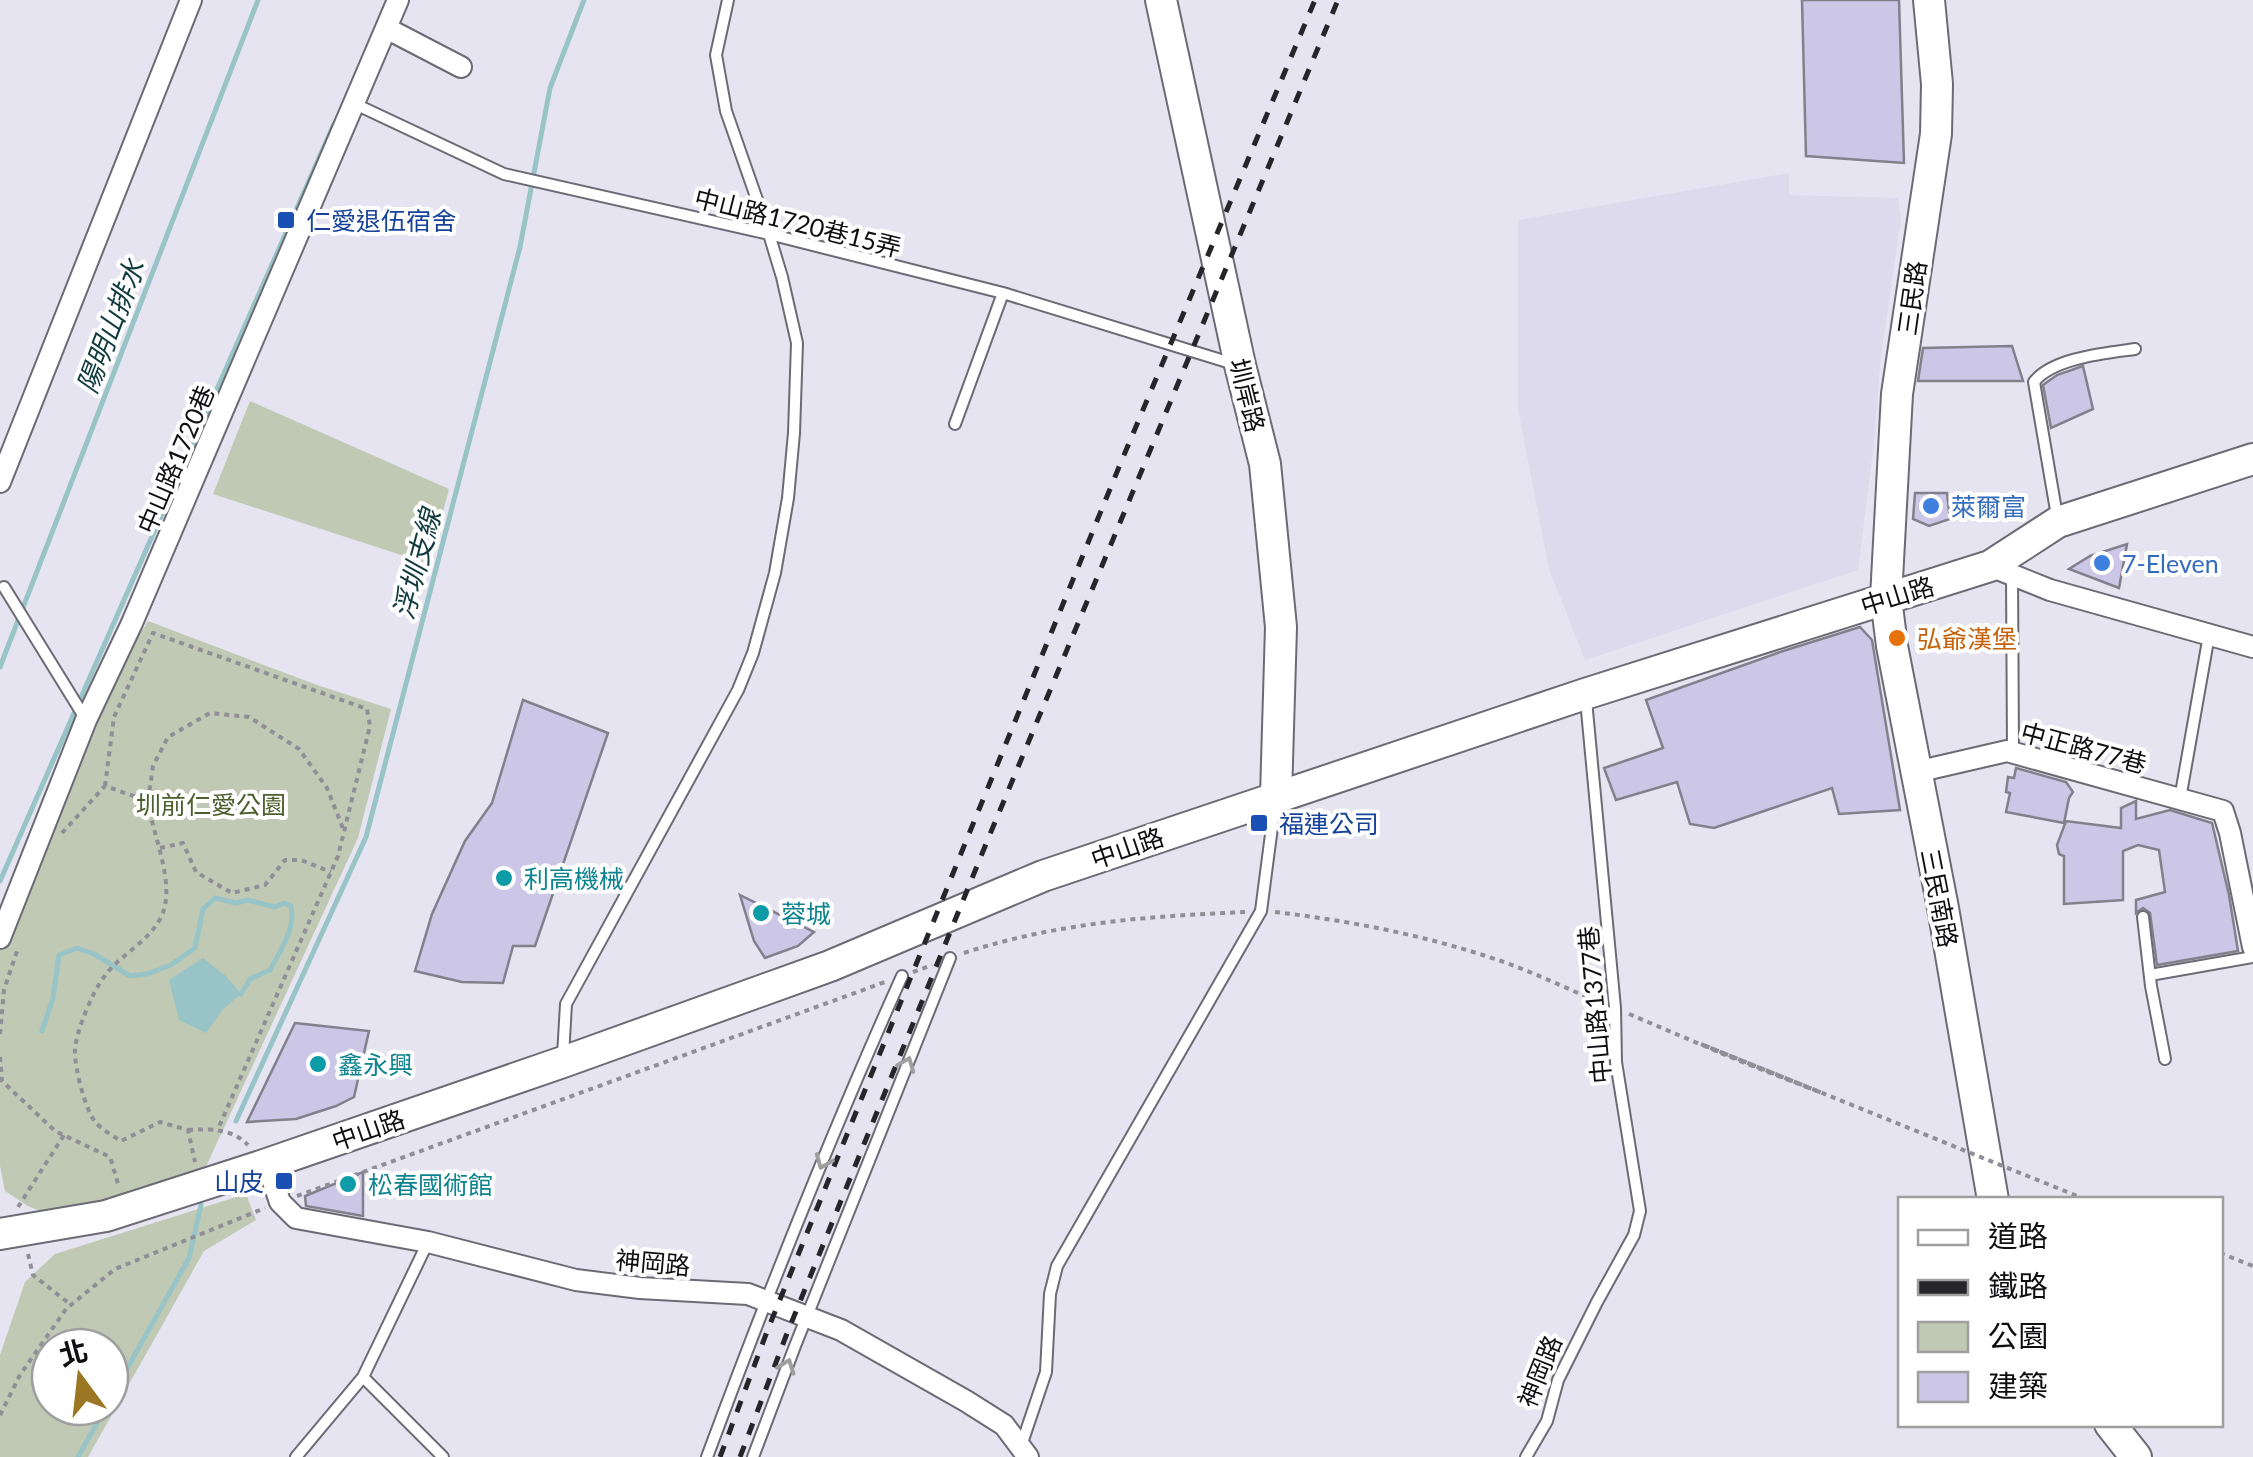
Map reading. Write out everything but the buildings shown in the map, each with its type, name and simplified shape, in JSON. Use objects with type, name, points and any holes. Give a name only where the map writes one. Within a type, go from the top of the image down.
[{"type":"street","points":[[0,482],[191,0]]},
{"type":"street","name":"中山路1720巷","points":[[0,938],[84,716],[140,606],[398,0]]},
{"type":"street","name":"圳岸路","points":[[1161,0],[1265,464],[1281,627],[1276,796]]},
{"type":"street","name":"三民路","points":[[1886,598],[1897,394],[1936,134],[1937,84],[1929,0]]},
{"type":"street","points":[[386,28],[461,67]]},
{"type":"street","name":"中山路","points":[[0,1234],[106,1216],[263,1165],[830,966],[1044,876],[1276,796],[1886,598],[2001,570],[2058,522],[2253,459]]},
{"type":"street","points":[[2001,570],[2050,590],[2253,647]]},
{"type":"street","name":"三民南路","points":[[1886,598],[1991,1197]]},
{"type":"street","name":"中正路77巷","points":[[1916,772],[2007,751],[2224,812],[2253,947]]},
{"type":"street","points":[[263,1165],[280,1202]]},
{"type":"street","name":"神岡路","points":[[280,1202],[296,1218],[428,1242],[576,1280],[748,1294],[766,1300],[841,1330],[966,1401],[1004,1425],[1024,1452]]},
{"type":"street","points":[[2112,1427],[2136,1457]]},
{"type":"lane","points":[[563,1062],[566,1004],[738,690],[776,573],[790,482],[797,344],[769,234],[726,111],[716,55],[728,0]]},
{"type":"lane","name":"中山路1720巷15弄","points":[[353,103],[504,174],[1004,293],[1240,365]]},
{"type":"lane","points":[[955,424],[1004,293]]},
{"type":"lane","points":[[2058,522],[2034,382],[2042,372],[2060,366],[2097,354],[2135,349]]},
{"type":"lane","points":[[2001,570],[2013,752]]},
{"type":"lane","points":[[4,587],[84,716]]},
{"type":"lane","points":[[2180,799],[2209,635]]},
{"type":"lane","name":"中山路1377巷","points":[[1585,694],[1615,1008],[1616,1062],[1640,1211],[1634,1235],[1597,1302]]},
{"type":"lane","points":[[1024,1452],[1046,1372],[1050,1294],[1058,1266],[1262,911],[1276,796]]},
{"type":"lane","points":[[2143,917],[2164,1059]]},
{"type":"lane","points":[[2150,976],[2253,956]]},
{"type":"lane","points":[[753,1457],[950,958]]},
{"type":"lane","points":[[707,1457],[766,1300],[902,976]]},
{"type":"lane","points":[[296,1457],[364,1377],[428,1242]]},
{"type":"lane","name":"神岡路","points":[[1526,1457],[1548,1421],[1558,1380],[1597,1302]]},
{"type":"lane","points":[[364,1377],[444,1457]]},
{"type":"path","points":[[62,834],[105,786],[114,718],[153,633],[367,708],[370,726],[331,872],[218,1129]]},
{"type":"path","points":[[263,1165],[246,1142],[218,1129],[188,1130],[160,1122],[121,1142],[98,1125],[86,1107],[75,1051],[83,1020],[104,977],[144,940],[162,915],[166,893],[148,801],[153,766],[168,736],[210,713],[250,716],[298,748],[328,788],[344,831]]},
{"type":"path","points":[[105,786],[148,801]]},
{"type":"path","points":[[159,848],[183,844],[196,872],[232,893],[266,885],[285,860],[300,860],[331,872]]},
{"type":"path","points":[[0,1415],[20,1376],[66,1309],[115,1270],[280,1202],[990,944],[1050,930],[1132,919],[1262,911],[1332,918],[1433,941],[1503,962],[2080,1197]]},
{"type":"path","points":[[0,1034],[4,990],[22,936]]},
{"type":"path","points":[[1701,1044],[1736,1058],[1822,1093],[1742,1062],[1701,1044]]},
{"type":"path","points":[[0,1058],[2,1081],[55,1132],[110,1157],[120,1189]]},
{"type":"path","points":[[188,1130],[196,1166]]},
{"type":"path","points":[[2223,1254],[2253,1266]]},
{"type":"shaded area","points":[[1789,173],[1789,195],[1898,198],[1901,218],[1881,356],[1858,570],[1585,660],[1549,569],[1518,409],[1518,220]]},
{"type":"shaded area","points":[[203,958],[241,994],[223,1009],[206,1033],[179,1020],[169,980]]},
{"type":"green space","points":[[250,401],[449,489],[429,564],[213,494]]},
{"type":"green space","name":"圳前仁愛公園","points":[[148,621],[391,709],[358,838],[203,1173],[107,1202],[45,1213],[5,1191],[0,1166],[0,938],[86,720]]},
{"type":"green space","points":[[246,1194],[256,1220],[204,1251],[130,1382],[130,1327],[30,1327],[30,1427],[105,1427],[88,1457],[0,1457],[0,1355],[25,1282],[55,1254]]},
{"type":"waterway","name":"陽明山排水","points":[[0,667],[258,0]]},
{"type":"waterway","name":"浮圳支線","points":[[236,1121],[366,837],[520,247],[550,88],[584,0]]},
{"type":"waterway","points":[[0,881],[334,124]]},
{"type":"waterway","points":[[42,1031],[53,998],[59,955],[77,948],[130,976],[147,974],[171,965],[195,948],[203,909],[215,898],[291,906],[289,931],[270,970],[250,979],[241,994]]},
{"type":"waterway","name":"浮圳支線","points":[[130,1363],[189,1258],[201,1205]]},
{"type":"waterway","name":"浮圳支線","points":[[78,1457],[95,1427]]},
{"type":"railway","points":[[720,1457],[971,829],[1315,0]]},
{"type":"railway","points":[[740,1457],[988,839],[1338,0]]},
{"type":"place","name":"仁愛退伍宿舍","points":[[286,220]]},
{"type":"place","name":"萊爾富","points":[[1931,506]]},
{"type":"place","name":"7-Eleven","points":[[2102,563]]},
{"type":"place","name":"弘爺漢堡","points":[[1897,638]]},
{"type":"place","name":"福連公司","points":[[1259,823]]},
{"type":"place","name":"利高機械","points":[[504,878]]},
{"type":"place","name":"蓉城","points":[[761,913]]},
{"type":"place","name":"鑫永興","points":[[318,1064]]},
{"type":"place","name":"山皮","points":[[284,1181]]},
{"type":"place","name":"松春國術館","points":[[348,1184]]}]
